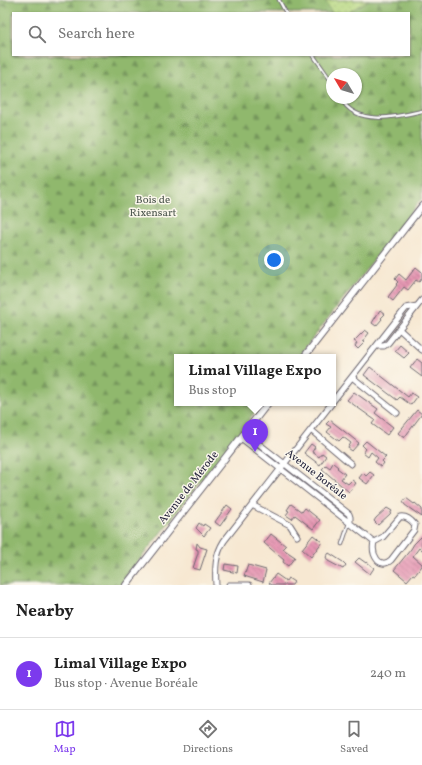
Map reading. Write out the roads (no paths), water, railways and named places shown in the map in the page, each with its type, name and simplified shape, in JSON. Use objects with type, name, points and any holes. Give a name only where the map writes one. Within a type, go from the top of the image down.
[{"type":"street","points":[[306,354],[422,206]]},
{"type":"street","points":[[377,346],[386,345],[422,300]]},
{"type":"street","points":[[336,397],[406,308],[417,306]]},
{"type":"street","points":[[399,330],[422,350]]},
{"type":"street","points":[[352,377],[396,412]]},
{"type":"street","name":"Avenue de Mérode","points":[[126,585],[266,406]]},
{"type":"street","points":[[216,585],[216,562],[220,548],[227,536],[329,406]]},
{"type":"street","points":[[311,430],[351,464]]},
{"type":"street","name":"Avenue Boréale","points":[[243,435],[284,463],[349,514],[350,522]]},
{"type":"street","name":"Avenue Boréale","points":[[243,435],[280,468],[350,522]]},
{"type":"street","points":[[252,505],[290,525],[297,536]]},
{"type":"street","points":[[404,516],[415,525],[414,530],[387,562],[383,563],[374,556],[374,542],[383,537],[399,517],[404,516]]},
{"type":"street","points":[[350,522],[374,542]]},
{"type":"street","points":[[229,585],[249,585]]},
{"type":"lane","points":[[279,0],[285,12]]},
{"type":"lane","points":[[314,56],[326,73]]},
{"type":"lane","points":[[345,104],[350,110],[366,117],[406,115],[422,111]]},
{"type":"lane","points":[[342,544],[350,522]]},
{"type":"place","name":"Limal Village Expo","points":[[255,452]]},
{"type":"park label","name":"Bois de Rixensart","points":[[153,206]]}]
